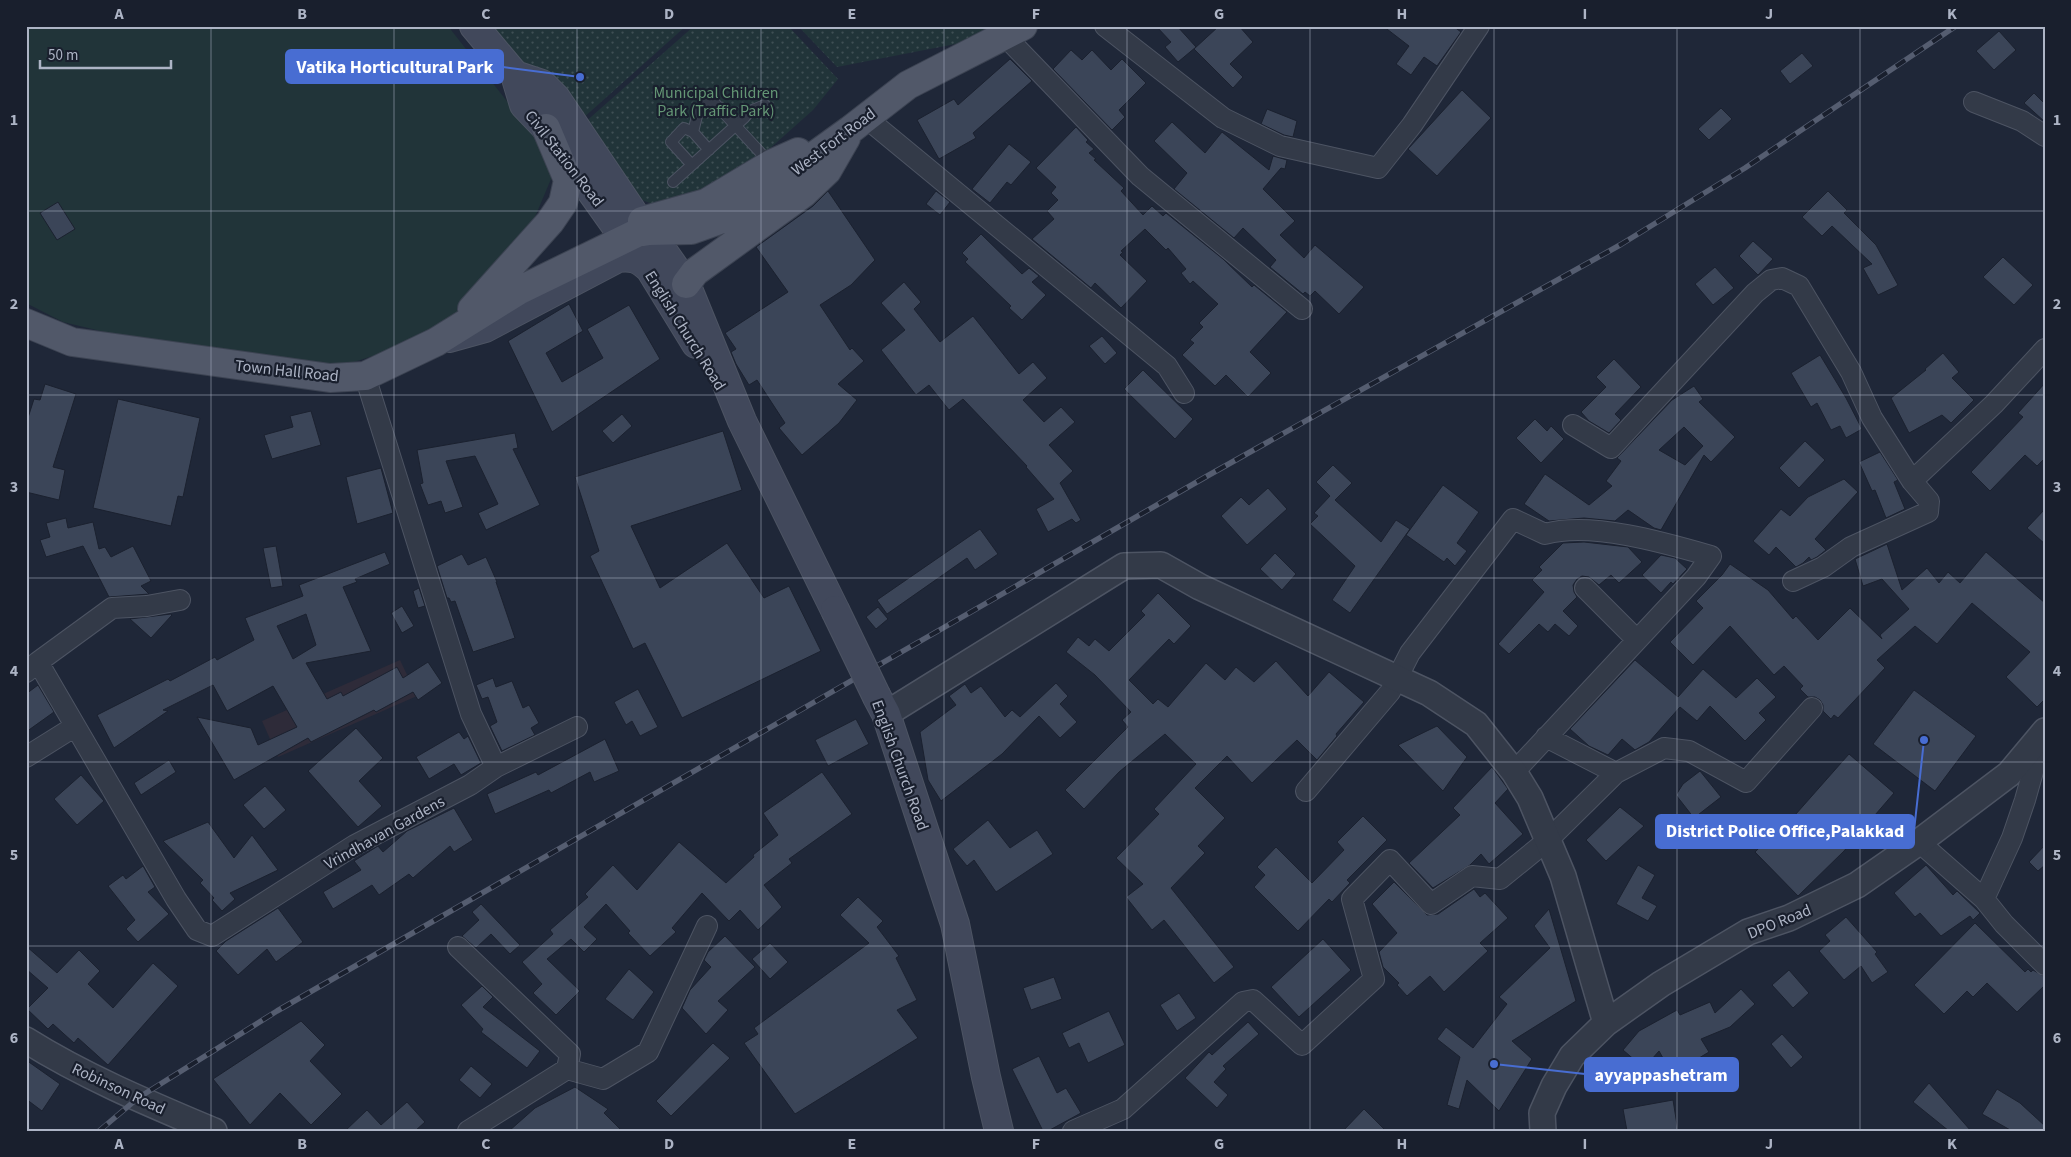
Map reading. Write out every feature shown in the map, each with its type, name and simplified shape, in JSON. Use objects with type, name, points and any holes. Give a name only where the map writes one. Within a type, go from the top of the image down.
[{"type":"main road","name":"Civil Station Road","points":[[474,26],[515,75],[524,104],[638,231]]},
{"type":"main road","name":"West Fort Road","points":[[638,231],[691,230],[722,219],[866,126],[908,84],[1013,31]]},
{"type":"main road","points":[[515,75],[542,84],[556,98],[638,231]]},
{"type":"main road","points":[[686,284],[695,272],[804,193],[827,171],[866,126]]},
{"type":"main road","name":"Town Hall Road","points":[[26,323],[72,342],[116,349],[330,378],[365,376],[436,342],[518,291],[638,231],[706,203],[771,164],[866,126]]},
{"type":"main road","points":[[436,342],[473,308],[521,256],[550,222],[563,203],[568,180],[546,128]]},
{"type":"main road","name":"English Church Road","points":[[638,231],[686,284],[742,421],[881,705],[955,924],[999,1131]]},
{"type":"main road","name":"English Church Road","points":[[436,342],[485,328],[618,258],[630,256],[640,260],[650,269],[742,421]]},
{"type":"street","points":[[1105,26],[1223,118],[1280,146],[1378,168],[1412,126],[1479,26]]},
{"type":"street","points":[[1013,31],[1140,176],[1302,309]]},
{"type":"street","points":[[1974,102],[2022,121],[2045,136]]},
{"type":"street","points":[[866,126],[942,181],[1166,366],[1184,393]]},
{"type":"street","points":[[1573,425],[1611,448],[1755,293],[1771,280],[1782,278],[1799,286],[1851,372],[1872,418],[1912,481],[1929,501],[1928,512],[1851,547],[1823,568],[1793,581]]},
{"type":"street","points":[[1912,481],[1994,404],[2045,349]]},
{"type":"street","points":[[365,376],[471,714],[496,767],[577,727]]},
{"type":"street","points":[[1306,791],[1390,692],[1403,667],[1513,519],[1545,534],[1561,530],[1585,530],[1662,542],[1711,556],[1696,577],[1521,764]]},
{"type":"street","points":[[881,705],[1124,566],[1161,565],[1200,587],[1342,651],[1403,667],[1429,693],[1476,724],[1521,764],[1530,798],[1555,833],[1563,876],[1606,1023]]},
{"type":"street","points":[[1585,588],[1636,639]]},
{"type":"street","points":[[32,667],[112,608],[147,606],[180,600]]},
{"type":"street","name":"Vrindhavan Gardens","points":[[32,667],[74,727],[197,930],[212,936],[355,845],[470,785],[496,767]]},
{"type":"street","points":[[1073,1131],[1123,1108],[1243,1002],[1253,1000],[1302,1045],[1374,980],[1352,899],[1390,860],[1431,904],[1472,876],[1500,879],[1555,833],[1616,773],[1664,748],[1689,751],[1746,782],[1812,708]]},
{"type":"street","points":[[26,756],[74,727]]},
{"type":"street","points":[[1984,899],[2015,830],[2026,800],[2045,731]]},
{"type":"street","name":"DPO Road","points":[[1543,1131],[1542,1113],[1554,1086],[1572,1056],[1606,1023],[1661,984],[1748,932],[1789,918],[1857,885],[1919,842],[2009,774],[2045,731]]},
{"type":"street","points":[[1546,737],[1616,773]]},
{"type":"street","points":[[1919,842],[1984,899],[2004,924],[2045,965]]},
{"type":"street","points":[[567,1069],[604,1080],[648,1052],[707,926]]},
{"type":"street","points":[[458,947],[570,1054],[567,1069],[468,1131]]},
{"type":"street","name":"Robinson Road","points":[[26,1040],[54,1058],[214,1131]]},
{"type":"lane","points":[[693,132],[698,112],[711,99],[771,164]]},
{"type":"lane","points":[[673,182],[750,111],[765,104]]},
{"type":"lane","points":[[692,166],[671,142],[684,128],[693,132],[709,150]]},
{"type":"shaded area","points":[[400,660],[417,696],[278,757],[262,721]]},
{"type":"green space","points":[[26,26],[448,26],[557,165],[532,224],[502,265],[455,315],[414,343],[335,368],[113,334],[63,322],[26,303]]},
{"type":"green space","points":[[490,26],[686,26],[572,128]]},
{"type":"green space","name":"Municipal Children Park (Traffic Park)","points":[[694,26],[788,26],[838,79],[813,110],[758,159],[701,192],[656,205],[624,194],[574,132]]},
{"type":"green space","points":[[798,26],[1007,26],[971,41],[837,67]]},
{"type":"building","points":[[1156,26],[1177,26],[1196,47],[1178,62],[1165,47],[1171,42]]},
{"type":"building","points":[[1219,26],[1239,26],[1253,42],[1230,64],[1243,77],[1233,88],[1194,49]]},
{"type":"building","points":[[1383,26],[1453,26],[1461,32],[1437,66],[1424,57],[1411,75],[1396,64],[1409,46]]},
{"type":"building","points":[[1999,31],[2016,50],[1994,70],[1976,51]]},
{"type":"building","points":[[1071,50],[1082,60],[1092,50],[1111,70],[1122,59],[1146,83],[1119,110],[1125,117],[1112,130],[1053,69]]},
{"type":"building","points":[[1802,53],[1813,66],[1790,84],[1780,71]]},
{"type":"building","points":[[1010,59],[1032,81],[973,133],[976,138],[939,159],[917,120],[954,99],[958,105]]},
{"type":"building","points":[[1462,90],[1491,118],[1437,176],[1408,149]]},
{"type":"building","points":[[2034,93],[2045,104],[2045,122],[2024,103]]},
{"type":"building","points":[[1721,108],[1732,119],[1709,140],[1698,129]]},
{"type":"building","points":[[1267,109],[1297,121],[1293,137],[1284,135],[1261,124]]},
{"type":"building","points":[[1172,122],[1205,153],[1222,132],[1269,170],[1273,156],[1287,160],[1285,169],[1281,168],[1263,189],[1295,221],[1280,235],[1304,258],[1315,245],[1364,287],[1339,314],[1315,291],[1310,296],[1305,292],[1303,294],[1270,267],[1276,260],[1243,228],[1234,238],[1174,189],[1187,173],[1154,141]]},
{"type":"building","points":[[1076,127],[1088,140],[1086,142],[1094,149],[1089,153],[1096,159],[1094,160],[1124,188],[1121,191],[1143,215],[1152,206],[1163,216],[1166,213],[1223,259],[1252,287],[1254,285],[1287,312],[1250,352],[1271,373],[1248,397],[1226,375],[1215,386],[1182,355],[1194,343],[1190,340],[1203,327],[1199,323],[1218,304],[1193,281],[1190,284],[1181,273],[1186,269],[1168,248],[1166,250],[1145,229],[1121,251],[1123,252],[1120,255],[1147,281],[1121,308],[1095,283],[1091,288],[1032,239],[1054,219],[1047,211],[1058,200],[1051,193],[1056,187],[1036,168]]},
{"type":"building","points":[[1009,144],[1031,162],[1011,185],[1007,182],[990,203],[972,189]]},
{"type":"building","points":[[828,191],[875,260],[851,285],[820,305],[850,350],[852,348],[864,361],[838,384],[857,400],[839,423],[802,455],[779,428],[785,423],[757,380],[749,385],[731,352],[736,349],[725,333],[788,292],[756,247],[813,206]]},
{"type":"building","points":[[936,191],[950,202],[940,215],[926,204]]},
{"type":"building","points":[[1828,191],[1847,210],[1844,213],[1876,245],[1898,285],[1878,295],[1863,268],[1872,264],[1832,226],[1822,236],[1802,217]]},
{"type":"building","points":[[58,202],[75,229],[57,240],[40,213]]},
{"type":"building","points":[[981,234],[1022,274],[1029,268],[1039,276],[1032,282],[1046,295],[1022,320],[1009,308],[1011,306],[965,262],[968,259],[962,253]]},
{"type":"building","points":[[1753,241],[1773,259],[1758,275],[1739,256]]},
{"type":"building","points":[[2003,257],[2033,285],[2014,305],[1983,277]]},
{"type":"building","points":[[1715,267],[1734,288],[1713,305],[1695,284]]},
{"type":"building","points":[[904,282],[921,302],[914,309],[940,342],[973,316],[1019,374],[1033,362],[1047,378],[1023,400],[1044,422],[1061,407],[1075,422],[1049,445],[1073,471],[1060,483],[1081,520],[1076,523],[1072,519],[1048,532],[1036,509],[1054,499],[1027,466],[963,399],[949,410],[929,385],[916,395],[881,350],[905,330],[881,303]]},
{"type":"building","points":[[569,304],[583,331],[546,353],[562,382],[603,358],[587,329],[629,305],[660,359],[552,432],[508,341]]},
{"type":"building","points":[[1102,336],[1117,353],[1105,364],[1089,346]]},
{"type":"building","points":[[1943,353],[1959,372],[1952,378],[1974,400],[1951,423],[1942,415],[1909,433],[1891,398],[1926,370]]},
{"type":"building","points":[[1820,355],[1862,429],[1846,438],[1840,426],[1831,430],[1817,403],[1811,407],[1791,373]]},
{"type":"building","points":[[1614,359],[1641,387],[1615,414],[1621,420],[1609,433],[1589,421],[1581,412],[1606,387],[1596,377]]},
{"type":"building","points":[[1143,370],[1193,419],[1175,439],[1124,389]]},
{"type":"building","points":[[2045,383],[2045,458],[2037,466],[2025,455],[1990,491],[1971,472],[2023,417],[2018,413]]},
{"type":"building","points":[[45,384],[76,394],[53,467],[65,470],[59,500],[26,492],[26,424],[34,399],[40,400]]},
{"type":"building","points":[[1694,386],[1703,399],[1699,402],[1735,437],[1711,462],[1704,455],[1661,530],[1654,528],[1628,510],[1615,521],[1584,518],[1549,521],[1524,504],[1545,474],[1589,505],[1612,486],[1606,481],[1621,461],[1617,458],[1672,400]],"holes":[[[1684,427],[1703,446],[1685,465],[1659,450]]]},
{"type":"building","points":[[118,399],[200,418],[183,497],[178,496],[171,526],[93,508]]},
{"type":"building","points":[[311,411],[321,445],[272,459],[264,435],[293,427],[290,416]]},
{"type":"building","points":[[622,414],[632,426],[613,443],[602,431]]},
{"type":"building","points":[[1535,419],[1547,431],[1551,426],[1564,439],[1541,463],[1516,438]]},
{"type":"building","points":[[723,431],[742,490],[631,526],[660,588],[727,543],[764,598],[789,586],[821,651],[682,718],[645,643],[633,649],[590,556],[599,551],[575,477]]},
{"type":"building","points":[[515,433],[518,448],[513,449],[540,505],[486,530],[478,513],[498,504],[475,456],[446,461],[463,507],[445,513],[441,501],[428,505],[420,484],[423,483],[417,450]]},
{"type":"building","points":[[1805,441],[1825,460],[1799,488],[1779,468]]},
{"type":"building","points":[[1880,452],[1898,480],[1894,482],[1905,509],[1886,518],[1875,490],[1872,491],[1859,462]]},
{"type":"building","points":[[1333,465],[1352,483],[1335,500],[1381,542],[1396,520],[1410,529],[1350,613],[1332,600],[1355,566],[1310,524],[1318,516],[1314,513],[1330,496],[1316,482]]},
{"type":"building","points":[[381,468],[393,513],[357,524],[346,477]]},
{"type":"building","points":[[1844,479],[1858,492],[1815,539],[1826,550],[1817,557],[1811,560],[1809,557],[1796,567],[1776,547],[1769,555],[1753,541],[1781,509],[1790,516],[1808,497]]},
{"type":"building","points":[[1443,485],[1479,512],[1457,543],[1467,551],[1455,566],[1447,558],[1444,562],[1406,535]]},
{"type":"building","points":[[1268,488],[1287,509],[1247,545],[1221,516],[1241,497],[1249,505]]},
{"type":"building","points":[[2045,509],[2045,544],[2027,528]]},
{"type":"building","points":[[66,518],[68,528],[93,522],[99,549],[105,547],[111,557],[133,546],[151,581],[141,586],[149,594],[109,597],[83,546],[46,557],[40,540],[50,537],[46,523]]},
{"type":"building","points":[[980,529],[998,554],[975,570],[967,558],[887,614],[877,600]]},
{"type":"building","points":[[1584,542],[1628,547],[1642,562],[1619,583],[1611,575],[1599,585],[1589,577],[1582,576],[1577,579],[1573,585],[1577,597],[1563,611],[1578,626],[1569,636],[1555,624],[1548,632],[1539,624],[1509,654],[1498,644],[1544,592],[1532,580],[1542,570],[1539,567],[1563,543]]},
{"type":"building","points":[[1887,544],[1902,590],[1927,568],[1939,583],[1948,572],[1960,583],[1986,552],[2045,603],[2045,699],[2037,707],[2006,677],[2030,652],[1972,603],[1937,644],[1915,626],[1877,660],[1885,668],[1838,718],[1834,715],[1831,719],[1823,711],[1823,705],[1820,700],[1815,697],[1808,697],[1800,689],[1803,686],[1784,666],[1774,675],[1730,626],[1693,665],[1670,642],[1703,608],[1696,601],[1722,575],[1730,564],[1768,590],[1793,619],[1796,616],[1818,640],[1850,608],[1882,639],[1880,635],[1909,609],[1882,579],[1863,586],[1855,559]]},
{"type":"building","points":[[276,546],[283,586],[271,588],[263,548]]},
{"type":"building","points":[[385,552],[390,564],[355,579],[357,582],[343,587],[371,651],[306,663],[327,699],[341,692],[343,696],[397,667],[403,678],[428,662],[442,683],[418,700],[413,692],[376,712],[374,710],[311,742],[308,738],[234,780],[197,717],[251,728],[258,745],[297,727],[273,686],[227,711],[213,685],[163,710],[168,711],[114,748],[97,715],[168,679],[170,681],[215,657],[217,660],[254,640],[245,618],[303,596],[299,585]],"holes":[[[306,614],[316,645],[293,659],[277,626]]]},
{"type":"building","points":[[1275,553],[1296,574],[1282,590],[1260,569]]},
{"type":"building","points":[[462,554],[468,565],[486,557],[497,582],[515,638],[473,652],[455,601],[451,602],[447,598],[437,566]]},
{"type":"building","points":[[1661,555],[1675,558],[1687,569],[1673,584],[1671,582],[1661,593],[1642,575]]},
{"type":"building","points":[[419,588],[425,606],[418,608],[413,591]]},
{"type":"building","points":[[1158,593],[1191,626],[1174,644],[1169,639],[1129,680],[1153,704],[1158,699],[1168,707],[1206,663],[1225,680],[1236,667],[1254,682],[1276,661],[1308,696],[1329,672],[1364,702],[1336,734],[1337,736],[1317,760],[1297,740],[1252,783],[1227,756],[1195,788],[1225,818],[1198,846],[1205,853],[1171,888],[1234,967],[1214,983],[1164,920],[1152,930],[1126,897],[1143,884],[1116,858],[1159,814],[1154,809],[1196,764],[1165,734],[1119,772],[1084,809],[1065,790],[1128,727],[1122,720],[1131,712],[1095,675],[1066,652],[1078,637],[1089,646],[1095,639],[1109,651],[1145,615],[1141,611]]},
{"type":"building","points":[[402,606],[414,626],[402,633],[391,613]]},
{"type":"building","points":[[878,607],[888,619],[876,629],[866,617]]},
{"type":"building","points":[[171,614],[151,638],[130,619]]},
{"type":"building","points":[[1635,660],[1678,697],[1703,669],[1736,698],[1757,678],[1776,697],[1759,713],[1766,720],[1745,741],[1710,706],[1697,721],[1680,707],[1649,742],[1635,750],[1622,739],[1608,755],[1589,746],[1570,729]]},
{"type":"building","points":[[493,678],[496,687],[512,681],[523,708],[529,705],[539,723],[531,728],[535,735],[502,751],[490,726],[497,722],[488,697],[482,699],[476,685]]},
{"type":"building","points":[[1056,683],[1068,696],[1060,704],[1077,722],[1060,738],[1039,716],[1002,754],[941,801],[928,780],[920,732],[956,705],[949,696],[965,684],[971,693],[981,686],[1005,717],[1012,710],[1020,717]]},
{"type":"building","points":[[38,685],[54,712],[26,732],[26,694]]},
{"type":"building","points":[[638,689],[658,727],[640,736],[632,721],[626,725],[614,702]]},
{"type":"building","points":[[1914,690],[1976,736],[1935,791],[1873,744]]},
{"type":"building","points":[[856,719],[869,744],[828,766],[815,740]]},
{"type":"building","points":[[1437,726],[1467,757],[1443,791],[1398,745]]},
{"type":"building","points":[[356,728],[383,758],[359,781],[382,806],[358,827],[308,771]]},
{"type":"building","points":[[459,732],[464,739],[468,736],[481,763],[461,775],[454,764],[429,779],[416,757]]},
{"type":"building","points":[[605,739],[619,771],[594,782],[590,772],[551,793],[549,790],[495,814],[487,794],[536,772],[538,775]]},
{"type":"building","points":[[1849,754],[1894,793],[1844,851],[1798,896],[1755,852],[1787,821],[1788,823]]},
{"type":"building","points":[[169,760],[176,772],[141,795],[134,783]]},
{"type":"building","points":[[1492,767],[1508,789],[1495,803],[1523,834],[1489,864],[1481,854],[1470,865],[1433,888],[1409,863],[1460,815],[1453,808]]},
{"type":"building","points":[[1700,771],[1721,797],[1694,818],[1676,795],[1683,784]]},
{"type":"building","points":[[822,772],[852,814],[789,859],[792,863],[764,885],[782,907],[758,930],[740,910],[729,921],[702,893],[672,928],[676,932],[650,956],[628,933],[630,931],[606,904],[584,927],[597,939],[584,952],[571,939],[547,959],[580,991],[556,1015],[533,993],[542,984],[522,962],[553,934],[550,930],[588,897],[585,894],[613,865],[637,890],[679,842],[726,883],[754,857],[753,855],[778,835],[763,813]]},
{"type":"building","points":[[81,775],[104,801],[77,825],[54,799]]},
{"type":"building","points":[[265,786],[286,810],[264,829],[243,805]]},
{"type":"building","points":[[1620,807],[1644,826],[1606,861],[1586,840]]},
{"type":"building","points":[[454,808],[473,840],[454,852],[450,846],[413,878],[409,874],[379,895],[372,885],[333,909],[323,892],[361,870],[354,861],[378,846],[383,852],[407,831]]},
{"type":"building","points":[[1363,816],[1387,840],[1347,880],[1350,883],[1332,902],[1329,899],[1298,931],[1254,887],[1265,875],[1257,867],[1276,847],[1312,883],[1344,850],[1337,842]]},
{"type":"building","points":[[988,820],[1010,848],[1037,830],[1053,854],[996,892],[974,860],[967,866],[953,849]]},
{"type":"building","points":[[208,822],[234,858],[252,835],[278,870],[230,893],[235,899],[222,911],[212,900],[214,898],[200,883],[203,880],[163,841]]},
{"type":"building","points":[[2045,845],[2045,865],[2038,871],[2029,862]]},
{"type":"building","points":[[1638,865],[1655,875],[1642,898],[1657,906],[1648,921],[1616,904]]},
{"type":"building","points":[[1926,865],[1953,895],[1957,891],[1980,913],[1973,920],[1970,916],[1941,936],[1920,913],[1915,917],[1894,893]]},
{"type":"building","points":[[143,866],[155,887],[148,892],[169,914],[138,942],[126,929],[135,920],[108,886],[123,875],[126,879]]},
{"type":"building","points":[[1394,882],[1427,915],[1438,914],[1474,889],[1480,897],[1485,893],[1508,918],[1480,943],[1488,951],[1444,992],[1430,976],[1407,996],[1397,985],[1399,983],[1383,967],[1379,952],[1397,933],[1372,904]]},
{"type":"building","points":[[858,897],[883,921],[877,927],[899,956],[896,958],[917,1000],[897,1010],[918,1038],[795,1114],[744,1043],[758,1034],[754,1028],[869,943],[840,915]]},
{"type":"building","points":[[481,904],[520,945],[510,954],[491,934],[476,948],[462,936],[479,920],[472,912]]},
{"type":"building","points":[[278,908],[303,942],[276,962],[267,949],[238,975],[216,951],[226,941]]},
{"type":"building","points":[[1549,909],[1576,1001],[1512,1041],[1532,1059],[1499,1111],[1467,1080],[1459,1109],[1447,1105],[1460,1057],[1437,1039],[1446,1027],[1473,1048],[1507,1004],[1499,997],[1550,948],[1534,926]]},
{"type":"building","points":[[1846,917],[1877,952],[1875,954],[1888,972],[1872,983],[1861,966],[1844,980],[1819,951],[1830,941],[1825,935]]},
{"type":"building","points":[[1975,923],[2025,972],[2028,969],[2031,972],[2033,970],[2045,977],[2045,985],[2017,1012],[1987,983],[1973,997],[1967,991],[1944,1014],[1914,985]]},
{"type":"building","points":[[725,936],[755,967],[718,1001],[728,1010],[706,1034],[682,1008],[690,990],[711,967],[704,960],[708,952]]},
{"type":"building","points":[[1323,939],[1351,970],[1299,1017],[1271,987]]},
{"type":"building","points":[[770,943],[788,962],[770,979],[752,959]]},
{"type":"building","points":[[26,946],[57,973],[79,950],[100,971],[88,984],[113,1008],[153,963],[178,986],[108,1065],[78,1038],[74,1043],[53,1024],[48,1029],[27,1009],[48,988],[26,969]]},
{"type":"building","points":[[629,969],[654,992],[633,1020],[605,999]]},
{"type":"building","points":[[1789,970],[1809,993],[1793,1008],[1772,985]]},
{"type":"building","points":[[1054,977],[1062,999],[1031,1010],[1023,988]]},
{"type":"building","points":[[482,986],[493,997],[483,1007],[540,1051],[527,1068],[481,1032],[483,1029],[461,1005]]},
{"type":"building","points":[[1741,989],[1755,1004],[1730,1027],[1701,1039],[1709,1052],[1694,1061],[1700,1070],[1677,1083],[1659,1051],[1644,1068],[1623,1050],[1639,1031],[1677,1010],[1680,1015],[1710,1002],[1715,1013]]},
{"type":"building","points":[[1179,993],[1196,1018],[1177,1031],[1160,1005]]},
{"type":"building","points":[[1109,1011],[1125,1045],[1088,1063],[1079,1043],[1069,1048],[1062,1033]]},
{"type":"building","points":[[301,1021],[325,1045],[310,1061],[342,1094],[311,1125],[280,1093],[250,1125],[213,1079]]},
{"type":"building","points":[[1248,1022],[1259,1034],[1223,1066],[1226,1069],[1214,1082],[1228,1095],[1217,1108],[1185,1078],[1209,1052],[1212,1055]]},
{"type":"building","points":[[1782,1034],[1803,1057],[1791,1068],[1771,1044]]},
{"type":"building","points":[[713,1043],[730,1058],[671,1116],[656,1101]]},
{"type":"building","points":[[1039,1056],[1057,1093],[1066,1088],[1081,1113],[1048,1131],[1043,1131],[1012,1069]]},
{"type":"building","points":[[26,1060],[60,1084],[42,1111],[26,1099]]},
{"type":"building","points":[[471,1066],[492,1084],[480,1098],[459,1080]]},
{"type":"building","points":[[1929,1083],[1971,1131],[1949,1131],[1913,1102]]},
{"type":"building","points":[[575,1087],[608,1109],[604,1113],[622,1131],[509,1131],[535,1108]]},
{"type":"building","points":[[1997,1089],[2020,1103],[2045,1126],[2045,1131],[2012,1131],[1982,1114]]},
{"type":"building","points":[[1673,1100],[1678,1131],[1627,1131],[1623,1109]]},
{"type":"building","points":[[407,1102],[425,1122],[415,1131],[345,1131],[367,1110],[381,1125]]},
{"type":"building","points":[[1364,1109],[1386,1131],[1343,1131]]},
{"type":"railway","points":[[99,1131],[138,1098],[277,1011],[1209,475],[1620,245],[1745,168],[1956,26]]},
{"type":"place","name":"Vatika Horticultural Park","points":[[580,77]]},
{"type":"place","name":"District Police Office,Palakkad","points":[[1924,740]]},
{"type":"place","name":"ayyappashetram","points":[[1494,1064]]}]
